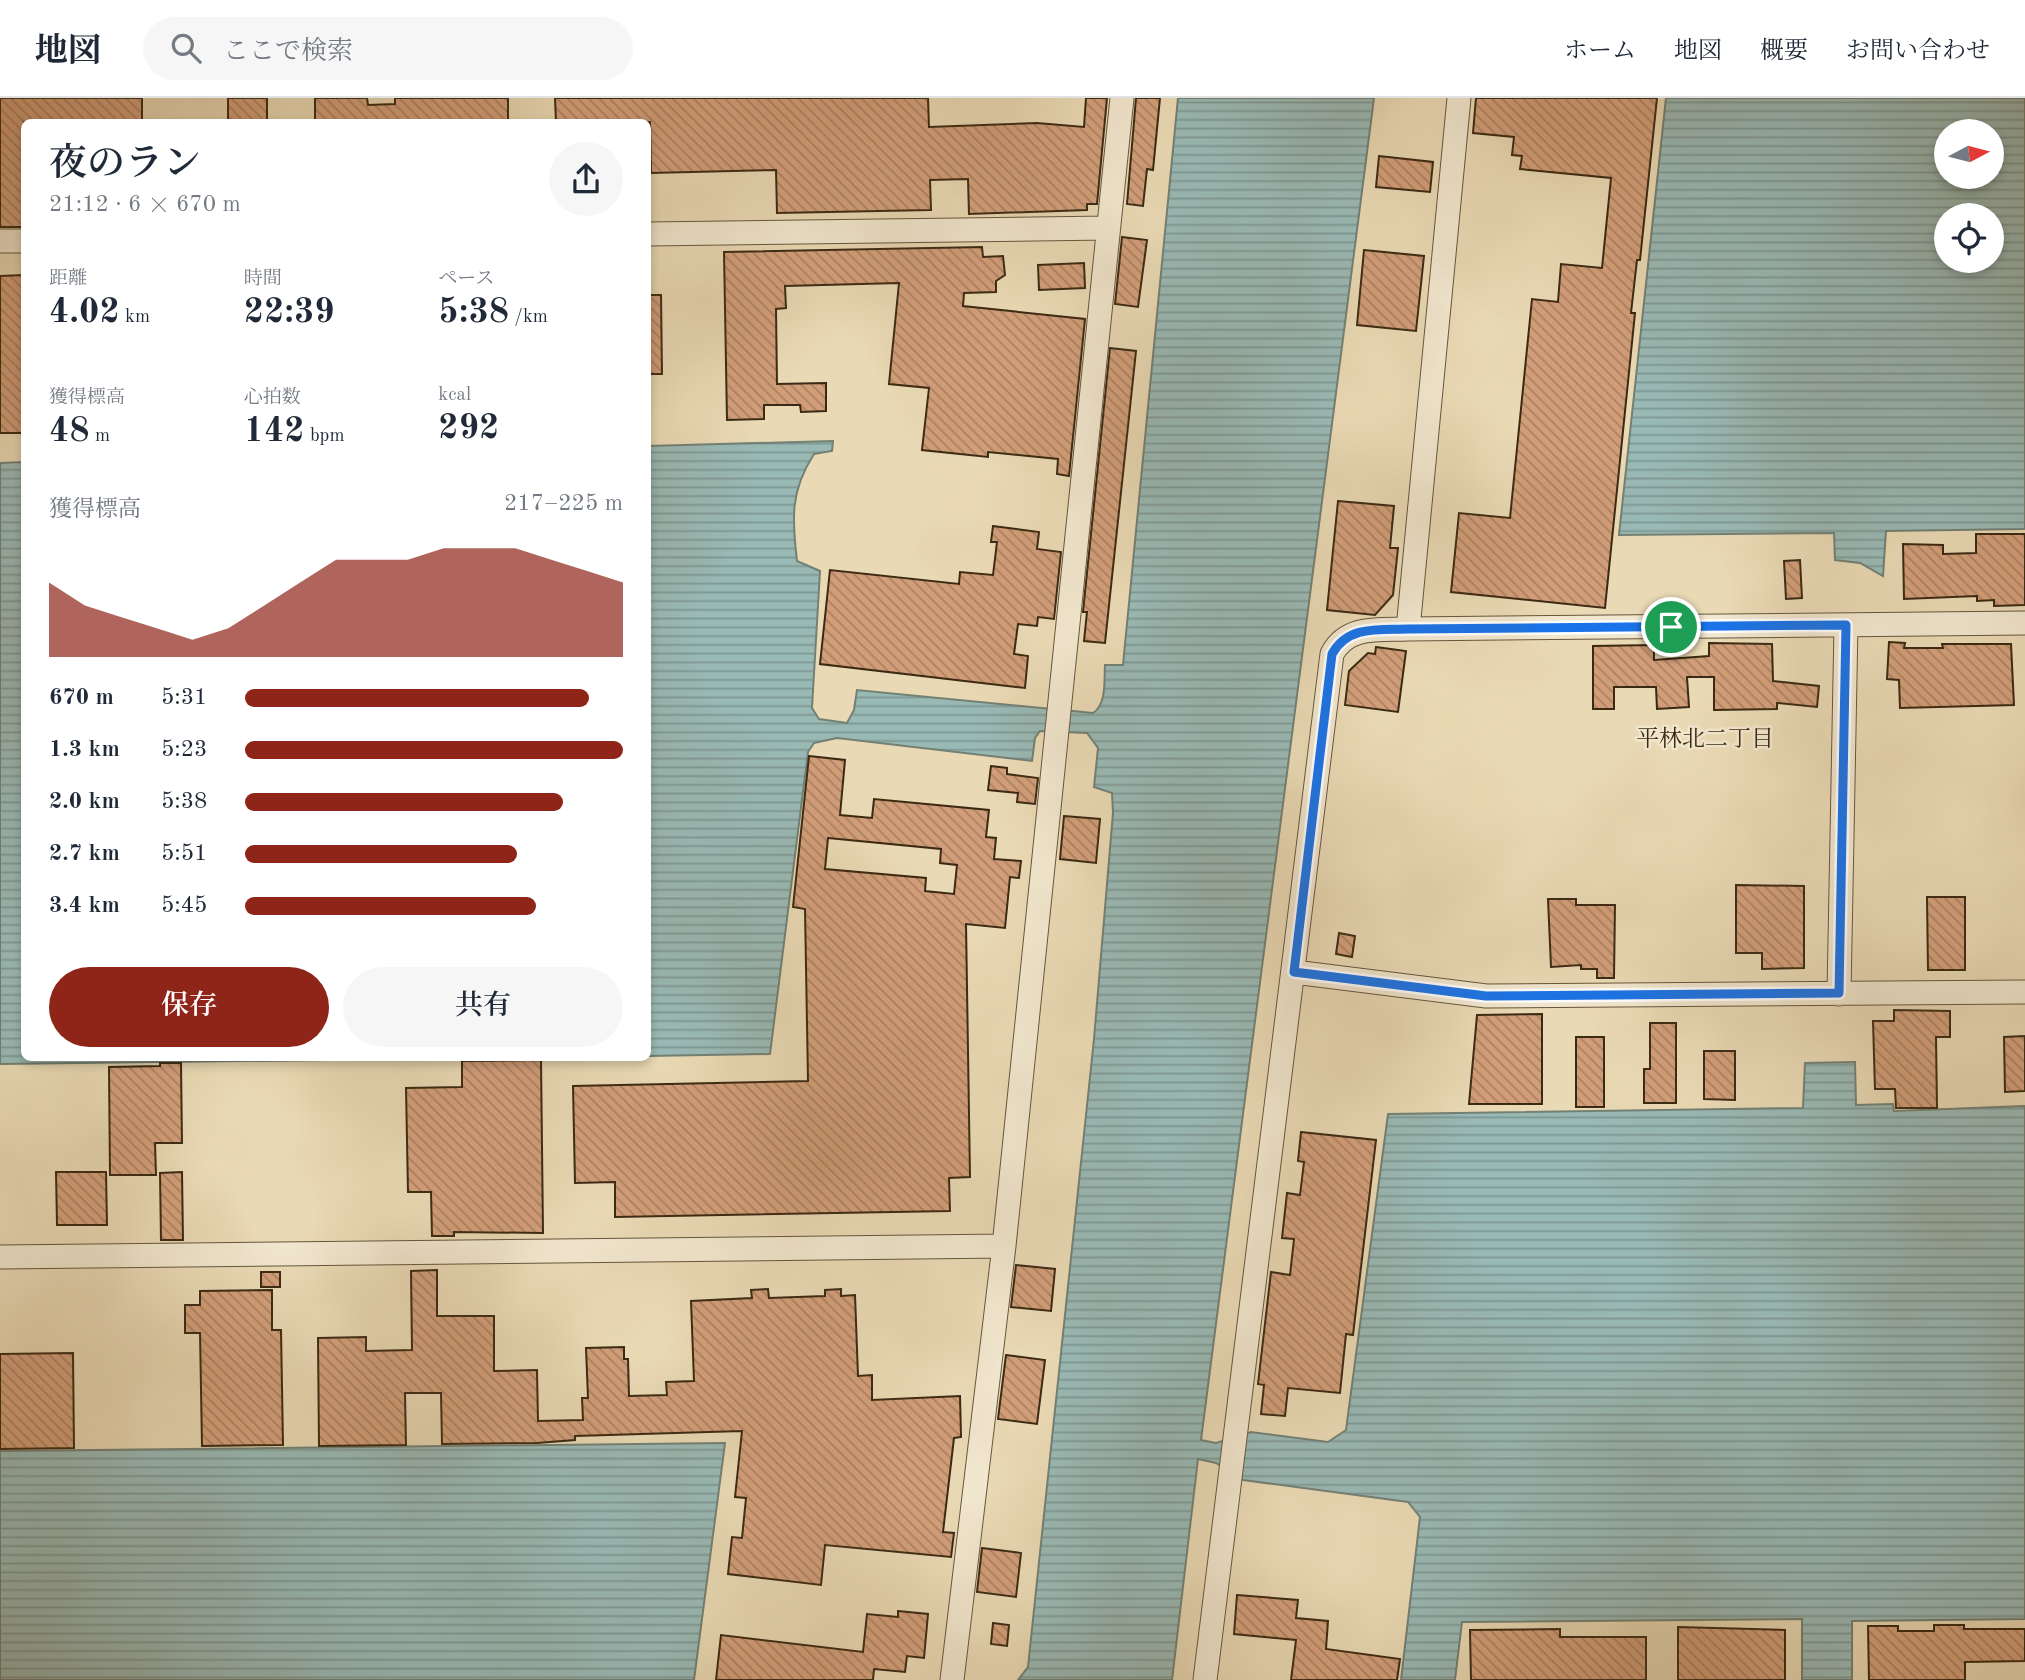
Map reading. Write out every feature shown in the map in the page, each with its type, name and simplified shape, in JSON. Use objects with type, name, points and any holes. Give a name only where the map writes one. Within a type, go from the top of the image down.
[{"type":"street","points":[[952,1680],[1004,1246],[1122,98]]},
{"type":"street","points":[[1408,629],[1459,98]]},
{"type":"street","points":[[651,234],[1108,228]]},
{"type":"street","points":[[0,241],[21,241]]},
{"type":"street","points":[[1205,1680],[1227,1484],[1294,972],[1332,654],[1337,644],[1355,632],[1408,629],[2025,624]]},
{"type":"street","points":[[1839,993],[1846,625]]},
{"type":"street","points":[[1294,972],[1486,996],[2025,992]]},
{"type":"street","points":[[0,1257],[1004,1246]]},
{"type":"water","points":[[1178,98],[1374,98],[1201,1440],[1216,1443],[1251,1432],[1328,1442],[1346,1430],[1388,1114],[1803,1108],[1805,1063],[1855,1062],[1856,1105],[1893,1104],[1894,1111],[2025,1106],[2025,1619],[1852,1621],[1852,1680],[1802,1680],[1802,1619],[1462,1622],[1455,1680],[1401,1680],[1420,1517],[1408,1502],[1243,1480],[1216,1463],[1198,1459],[1172,1680],[1018,1680],[1028,1667],[1094,1039],[1113,813],[1112,793],[1094,787],[1098,748],[1087,733],[1040,731],[1035,738],[1032,761],[837,738],[814,743],[808,752],[770,1054],[651,1056],[651,446],[833,441],[832,451],[814,454],[806,467],[797,493],[794,518],[797,561],[820,571],[812,708],[819,719],[847,723],[854,710],[857,690],[1093,713],[1103,698],[1105,665],[1123,665]]},
{"type":"water","points":[[1666,98],[2025,98],[2025,529],[1886,531],[1883,576],[1860,563],[1835,560],[1834,533],[1619,535]]},
{"type":"water","points":[[21,462],[21,1061],[244,1061],[0,1064],[0,463]]},
{"type":"water","points":[[725,1443],[694,1680],[0,1680],[0,1451]]},
{"type":"building","points":[[0,98],[142,98],[142,119],[21,119],[21,227],[0,227]]},
{"type":"building","points":[[228,98],[267,98],[267,119],[228,119]]},
{"type":"building","points":[[315,98],[367,98],[368,105],[395,104],[395,98],[508,98],[508,119],[315,119]]},
{"type":"building","points":[[555,98],[928,98],[929,127],[1037,123],[1084,127],[1086,98],[1107,98],[1097,204],[1087,204],[1087,210],[969,214],[968,179],[930,180],[931,210],[777,213],[776,170],[651,173],[651,119],[556,119]]},
{"type":"building","points":[[1136,98],[1160,98],[1153,170],[1147,169],[1143,206],[1127,204]]},
{"type":"building","points":[[1476,98],[1657,98],[1640,260],[1637,260],[1631,313],[1635,313],[1605,608],[1451,592],[1459,513],[1510,518],[1532,299],[1558,302],[1561,264],[1602,268],[1611,178],[1520,169],[1522,156],[1512,155],[1514,137],[1473,133]]},
{"type":"building","points":[[1379,156],[1433,162],[1430,192],[1376,187]]},
{"type":"building","points":[[1122,237],[1147,240],[1138,307],[1115,304]]},
{"type":"building","points":[[982,247],[983,257],[1003,256],[1005,275],[996,281],[996,292],[964,293],[963,306],[1085,319],[1069,476],[1057,474],[1058,459],[988,452],[988,457],[922,450],[929,388],[889,384],[899,283],[785,286],[786,308],[776,309],[777,384],[826,383],[826,411],[801,412],[800,405],[764,405],[764,419],[727,420],[724,252]]},
{"type":"building","points":[[1364,250],[1424,256],[1416,331],[1357,325]]},
{"type":"building","points":[[1084,263],[1085,288],[1039,290],[1038,265]]},
{"type":"building","points":[[21,275],[21,433],[0,433],[0,276]]},
{"type":"building","points":[[651,295],[661,295],[662,374],[651,374]]},
{"type":"building","points":[[1110,348],[1136,351],[1105,643],[1084,641],[1087,612],[1083,612]]},
{"type":"building","points":[[1338,501],[1394,506],[1390,548],[1398,548],[1393,595],[1375,615],[1327,610]]},
{"type":"building","points":[[993,526],[1039,532],[1037,549],[1061,552],[1054,619],[1038,617],[1037,626],[1018,624],[1014,654],[1028,656],[1025,688],[820,664],[830,570],[959,584],[960,572],[993,575],[997,542],[991,542]]},
{"type":"building","points":[[1976,534],[2025,534],[2025,605],[1994,606],[1994,600],[1977,601],[1977,596],[1904,599],[1903,544],[1943,545],[1943,554],[1976,553]]},
{"type":"building","points":[[1800,560],[1802,598],[1786,599],[1784,561]]},
{"type":"building","points":[[1889,642],[1905,643],[1904,648],[1943,648],[1942,644],[2011,644],[2014,705],[1900,708],[1899,680],[1887,679]]},
{"type":"building","points":[[1709,643],[1772,644],[1773,681],[1819,686],[1817,707],[1777,703],[1777,709],[1714,710],[1714,677],[1687,677],[1689,707],[1657,709],[1656,687],[1614,687],[1614,709],[1593,709],[1593,646],[1654,645],[1654,660],[1709,656]]},
{"type":"building","points":[[1376,647],[1406,651],[1398,712],[1345,705],[1349,671],[1368,653],[1375,654]]},
{"type":"building","points":[[809,756],[845,760],[840,815],[872,818],[874,799],[989,810],[986,837],[996,838],[994,859],[1021,861],[1019,878],[1010,877],[1005,928],[966,924],[970,1177],[949,1178],[950,1211],[615,1217],[615,1182],[575,1183],[573,1086],[808,1081],[805,909],[793,907]],"holes":[[[828,838],[941,849],[940,863],[957,865],[954,894],[925,891],[926,878],[825,869]]]},
{"type":"building","points":[[991,766],[1007,768],[1007,774],[1038,778],[1035,804],[1017,802],[1018,793],[988,790]]},
{"type":"building","points":[[1064,816],[1100,819],[1096,863],[1060,859]]},
{"type":"building","points":[[1736,885],[1804,886],[1804,968],[1762,969],[1762,953],[1736,953]]},
{"type":"building","points":[[1927,897],[1965,897],[1965,970],[1928,970]]},
{"type":"building","points":[[1548,899],[1576,899],[1576,905],[1615,905],[1614,978],[1597,978],[1597,969],[1581,969],[1581,965],[1551,967]]},
{"type":"building","points":[[1339,933],[1355,936],[1352,957],[1336,954]]},
{"type":"building","points":[[1894,1010],[1950,1011],[1950,1037],[1936,1037],[1937,1108],[1896,1108],[1895,1089],[1875,1089],[1873,1021],[1894,1021]]},
{"type":"building","points":[[1542,1014],[1542,1104],[1469,1104],[1477,1015]]},
{"type":"building","points":[[1650,1023],[1676,1023],[1676,1103],[1644,1103],[1644,1069],[1650,1069]]},
{"type":"building","points":[[2025,1036],[2025,1091],[2005,1092],[2004,1037]]},
{"type":"building","points":[[1576,1037],[1604,1037],[1604,1107],[1576,1107]]},
{"type":"building","points":[[1704,1051],[1735,1051],[1735,1100],[1704,1099]]},
{"type":"building","points":[[462,1061],[541,1061],[543,1233],[454,1232],[454,1236],[432,1236],[431,1192],[408,1192],[406,1088],[462,1087]]},
{"type":"building","points":[[160,1063],[181,1063],[182,1143],[155,1143],[156,1175],[110,1175],[109,1067],[160,1066]]},
{"type":"building","points":[[1301,1132],[1376,1140],[1353,1335],[1346,1334],[1340,1393],[1288,1388],[1285,1416],[1261,1414],[1264,1385],[1258,1384],[1271,1272],[1290,1275],[1294,1239],[1282,1238],[1287,1193],[1300,1195],[1304,1162],[1298,1161]]},
{"type":"building","points":[[56,1172],[106,1172],[107,1225],[57,1225]]},
{"type":"building","points":[[182,1172],[183,1240],[161,1240],[160,1173]]},
{"type":"building","points":[[1016,1265],[1055,1269],[1051,1311],[1011,1307]]},
{"type":"building","points":[[437,1270],[437,1316],[494,1316],[494,1371],[537,1370],[538,1421],[583,1420],[582,1398],[588,1398],[586,1348],[624,1347],[624,1359],[628,1359],[629,1396],[667,1395],[666,1382],[694,1381],[691,1301],[752,1298],[751,1290],[768,1289],[769,1298],[825,1296],[825,1290],[841,1289],[841,1296],[855,1295],[858,1376],[872,1375],[872,1400],[960,1396],[961,1437],[954,1438],[943,1532],[954,1533],[951,1557],[825,1545],[821,1585],[728,1574],[732,1537],[742,1538],[746,1498],[735,1497],[742,1431],[575,1436],[575,1440],[537,1443],[442,1444],[441,1393],[405,1393],[406,1445],[319,1446],[318,1338],[366,1337],[366,1351],[412,1350],[411,1271]]},
{"type":"building","points":[[261,1272],[280,1272],[280,1287],[261,1287]]},
{"type":"building","points":[[272,1290],[272,1330],[281,1330],[283,1445],[202,1446],[200,1333],[185,1333],[185,1305],[200,1305],[200,1291]]},
{"type":"building","points":[[73,1353],[74,1448],[0,1449],[0,1354]]},
{"type":"building","points":[[1006,1355],[1045,1360],[1037,1424],[998,1419]]},
{"type":"building","points":[[982,1548],[1021,1553],[1016,1597],[977,1592]]},
{"type":"building","points":[[1237,1595],[1298,1600],[1296,1618],[1328,1621],[1326,1649],[1400,1659],[1397,1680],[1291,1680],[1296,1640],[1234,1634]]},
{"type":"building","points":[[898,1611],[928,1614],[924,1658],[907,1656],[905,1672],[874,1669],[873,1680],[716,1680],[721,1635],[863,1652],[867,1614],[898,1617]]},
{"type":"building","points":[[993,1623],[1009,1625],[1007,1646],[991,1644]]},
{"type":"building","points":[[1934,1625],[1964,1625],[1964,1629],[2025,1629],[2025,1661],[1965,1662],[1965,1680],[1869,1680],[1868,1626],[1898,1626],[1898,1631],[1934,1631]]},
{"type":"building","points":[[1678,1627],[1785,1630],[1785,1680],[1678,1680]]},
{"type":"building","points":[[1560,1629],[1560,1637],[1646,1637],[1646,1680],[1471,1680],[1470,1630]]},
{"type":"district","name":"平林北二丁目","points":[[1705,738]]},
{"type":"route","points":[[1846,625],[1839,993],[1486,996],[1294,972],[1332,654],[1337,644],[1355,632],[1365,631],[1671,627],[1846,625]]}]
